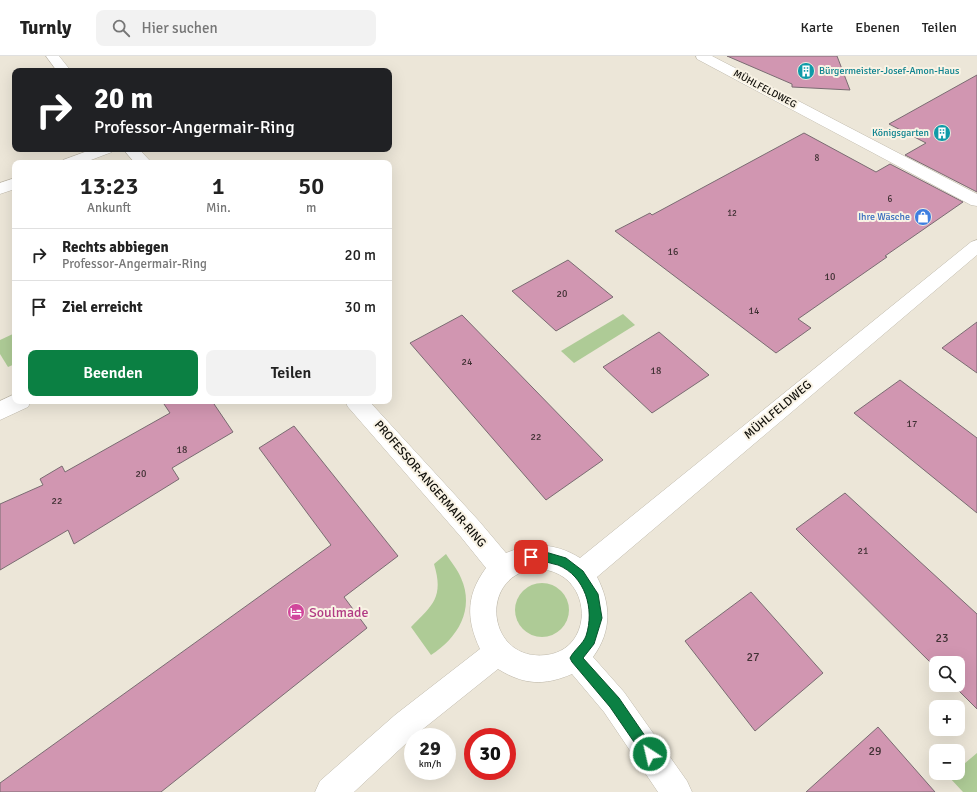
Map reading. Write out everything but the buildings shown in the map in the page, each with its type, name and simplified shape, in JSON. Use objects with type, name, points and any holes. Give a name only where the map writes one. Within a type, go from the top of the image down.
[{"type":"street","points":[[52,56],[62,68]]},
{"type":"street","name":"MÜHLFELDWEG","points":[[702,56],[977,201]]},
{"type":"street","points":[[77,160],[99,152]]},
{"type":"street","points":[[134,152],[141,160]]},
{"type":"street","points":[[0,189],[12,184]]},
{"type":"street","name":"MÜHLFELDWEG","points":[[580,575],[977,246]]},
{"type":"street","points":[[0,411],[14,404]]},
{"type":"street","name":"PROFESSOR-ANGERMAIR-RING","points":[[359,404],[470,528],[502,568]]},
{"type":"street","points":[[542,556],[562,562],[580,575],[592,594],[596,618],[590,640],[576,658],[558,668],[537,670],[516,664],[500,651],[486,630],[483,607],[488,585],[502,568],[521,558],[542,556]]},
{"type":"street","points":[[331,792],[405,725],[500,651]]},
{"type":"street","points":[[576,658],[614,702],[676,792]]},
{"type":"green space","points":[[623,314],[635,325],[574,363],[561,351]]},
{"type":"green space","points":[[12,334],[12,365],[8,367],[0,354],[0,340]]},
{"type":"green space","points":[[446,554],[460,575],[465,590],[465,612],[456,631],[449,640],[431,655],[411,627],[431,606],[434,600],[438,585],[434,564]]},
{"type":"green space","points":[[537,583],[547,583],[557,587],[565,595],[569,605],[569,615],[565,625],[557,633],[547,637],[537,637],[527,633],[519,625],[515,615],[515,605],[519,595],[527,587]]},
{"type":"green space","points":[[977,753],[977,792],[963,792],[952,780],[965,780],[965,763]]},
{"type":"place","name":"Bürgermeister-Josef-Amon-Haus","points":[[806,71]]},
{"type":"place","name":"Königsgarten","points":[[942,133]]},
{"type":"place","name":"Ihre Wäsche","points":[[923,217]]},
{"type":"place","name":"Soulmade","points":[[296,612]]},
{"type":"route","points":[[531,557],[542,556],[562,562],[580,575],[592,594],[596,618],[590,640],[576,658],[614,702],[650,754]]}]
